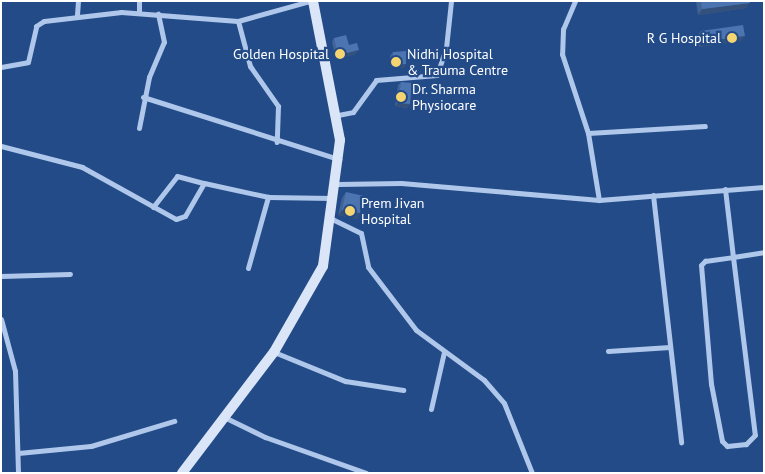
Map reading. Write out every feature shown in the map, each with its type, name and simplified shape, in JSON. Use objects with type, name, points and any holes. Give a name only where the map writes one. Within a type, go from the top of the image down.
[{"type":"main road","points":[[182,473],[274,352],[323,266],[338,184],[340,159],[338,115],[312,1]]},
{"type":"street","points":[[78,1],[78,15]]},
{"type":"street","points":[[139,1],[139,13]]},
{"type":"street","points":[[1,67],[28,62],[40,23],[78,15],[139,13],[238,21],[312,1]]},
{"type":"street","points":[[338,115],[352,112],[376,80],[437,75],[446,48],[451,1]]},
{"type":"street","points":[[575,1],[563,29],[562,54],[588,133],[599,200]]},
{"type":"street","points":[[139,128],[143,97],[164,42],[158,14]]},
{"type":"street","points":[[238,21],[250,66],[278,106],[277,142]]},
{"type":"street","points":[[143,97],[277,142],[340,159]]},
{"type":"street","points":[[588,133],[705,126]]},
{"type":"street","points":[[1,146],[82,167],[171,218],[182,218],[204,183]]},
{"type":"street","points":[[152,207],[177,176],[268,197],[335,198]]},
{"type":"street","points":[[338,184],[401,183],[599,200],[764,187]]},
{"type":"street","points":[[725,189],[733,257],[755,435],[746,444],[728,446],[722,441],[710,384],[701,271],[705,261],[733,257],[764,252]]},
{"type":"street","points":[[653,195],[681,442]]},
{"type":"street","points":[[248,268],[268,197]]},
{"type":"street","points":[[332,219],[361,233],[368,267],[416,330],[484,380],[504,403],[532,473]]},
{"type":"street","points":[[1,276],[70,274]]},
{"type":"street","points":[[1,320],[15,370],[18,473]]},
{"type":"street","points":[[608,352],[670,346]]},
{"type":"street","points":[[274,352],[345,381],[403,390]]},
{"type":"street","points":[[431,409],[444,352]]},
{"type":"street","points":[[224,416],[265,437],[366,473]]},
{"type":"street","points":[[18,453],[91,446],[174,421]]},
{"type":"building","points":[[701,1],[750,1],[750,3],[702,9]]},
{"type":"building","points":[[743,25],[745,36],[703,42],[701,31]]},
{"type":"building","points":[[346,35],[349,45],[357,43],[359,50],[338,55],[334,38]]},
{"type":"building","points":[[406,51],[406,64],[393,65],[393,52]]},
{"type":"building","points":[[401,82],[412,83],[410,104],[398,103]]},
{"type":"building","points":[[346,192],[364,196],[360,213],[342,210]]},
{"type":"place","name":"R G Hospital","points":[[732,38]]},
{"type":"place","name":"Golden Hospital","points":[[340,54]]},
{"type":"place","name":"Nidhi Hospital & Trauma Centre","points":[[396,62]]},
{"type":"place","name":"Dr. Sharma Physiocare","points":[[401,97]]},
{"type":"place","name":"Prem Jivan Hospital","points":[[350,211]]}]
